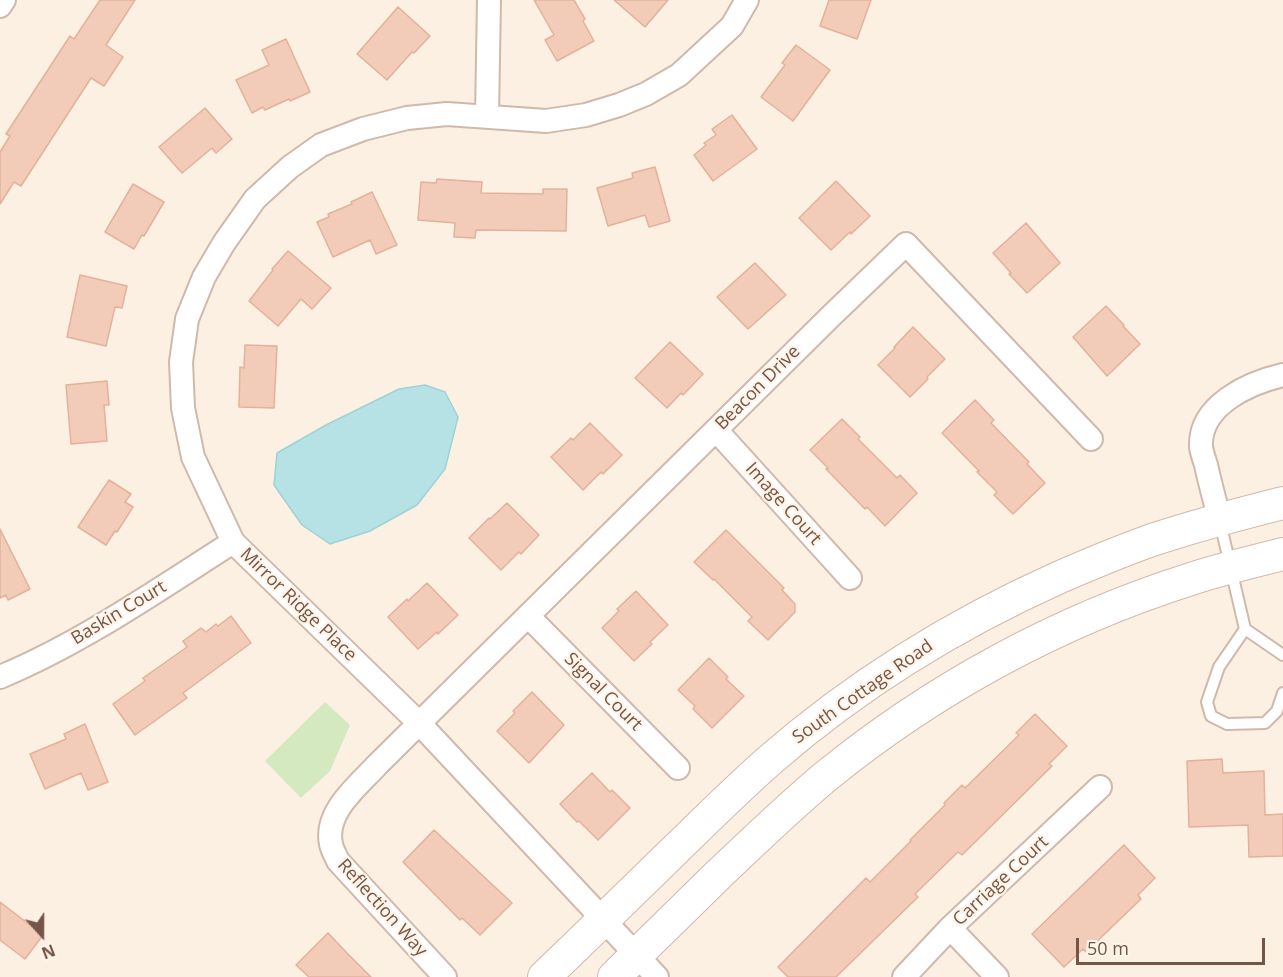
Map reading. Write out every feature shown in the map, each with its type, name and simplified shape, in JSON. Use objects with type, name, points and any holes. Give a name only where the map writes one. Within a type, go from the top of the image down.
[{"type":"street","points":[[0,6],[4,0]]},
{"type":"street","points":[[488,116],[489,0]]},
{"type":"street","name":"Mirror Ridge Place","points":[[647,966],[420,724],[233,542],[193,457],[183,408],[182,362],[187,320],[204,277],[224,243],[255,199],[321,144],[363,129],[406,118],[447,114],[546,121],[586,115],[618,105],[646,94],[680,75],[732,26],[747,0]]},
{"type":"street","name":"Beacon Drive","points":[[420,724],[906,244],[1090,439]]},
{"type":"street","points":[[1220,520],[1201,447],[1203,430],[1217,408],[1229,398],[1268,379],[1283,375]]},
{"type":"street","name":"Image Court","points":[[716,430],[850,578]]},
{"type":"street","name":"South Cottage Road","points":[[544,977],[770,760],[824,716],[925,647],[975,618],[1086,566],[1151,541],[1283,503]]},
{"type":"street","name":"Baskin Court","points":[[0,676],[108,621],[233,542]]},
{"type":"street","points":[[614,977],[647,966],[786,811],[874,739],[931,701],[990,665],[1063,628],[1190,579],[1283,554]]},
{"type":"street","name":"Signal Court","points":[[528,616],[678,768]]},
{"type":"street","name":"Reflection Way","points":[[420,724],[377,765],[344,801],[332,820],[331,842],[338,861],[445,977]]},
{"type":"street","name":"Carriage Court","points":[[904,977],[950,928],[1100,787]]},
{"type":"street","points":[[950,928],[997,977]]},
{"type":"lane","points":[[1220,520],[1245,628],[1283,655]]},
{"type":"lane","points":[[1245,628],[1219,668],[1207,702],[1211,716],[1227,724],[1265,723],[1277,711],[1283,693]]},
{"type":"green space","points":[[325,702],[350,725],[330,771],[301,798],[265,761]]},
{"type":"water","points":[[425,385],[445,392],[458,417],[445,469],[417,505],[370,531],[330,544],[302,525],[274,485],[277,453],[326,425],[399,389]]},
{"type":"building","points":[[100,0],[135,0],[106,45],[123,57],[104,86],[91,78],[21,186],[14,182],[0,204],[0,152],[10,136],[6,134],[70,36],[74,39]]},
{"type":"building","points":[[534,0],[574,0],[594,41],[557,61],[545,40],[554,35]]},
{"type":"building","points":[[614,0],[668,0],[645,27]]},
{"type":"building","points":[[829,0],[871,0],[857,39],[820,26]]},
{"type":"building","points":[[398,7],[430,36],[387,80],[357,54]]},
{"type":"building","points":[[286,39],[310,92],[265,110],[263,107],[252,113],[236,80],[269,65],[262,50]]},
{"type":"building","points":[[796,45],[830,70],[793,121],[761,97],[785,65],[782,63]]},
{"type":"building","points":[[205,108],[232,139],[216,153],[212,148],[182,173],[159,147]]},
{"type":"building","points":[[732,115],[757,149],[713,181],[694,155],[706,145],[704,143],[716,135],[712,129]]},
{"type":"building","points":[[655,167],[670,221],[649,227],[645,215],[608,226],[597,188],[633,178],[632,173]]},
{"type":"building","points":[[437,179],[482,182],[481,193],[543,194],[543,189],[567,189],[566,231],[476,230],[475,238],[454,237],[455,223],[418,220],[421,182],[436,183]]},
{"type":"building","points":[[836,181],[870,216],[831,250],[799,218]]},
{"type":"building","points":[[133,184],[164,202],[134,249],[105,232]]},
{"type":"building","points":[[372,192],[397,245],[376,254],[370,240],[333,257],[317,222]]},
{"type":"building","points":[[1026,223],[1060,263],[1027,293],[993,253]]},
{"type":"building","points":[[288,251],[331,288],[312,309],[301,299],[278,326],[249,301]]},
{"type":"building","points":[[755,263],[786,295],[748,329],[717,297]]},
{"type":"building","points":[[80,275],[127,286],[122,308],[115,307],[106,346],[67,337]]},
{"type":"building","points":[[1106,306],[1140,344],[1107,376],[1073,337]]},
{"type":"building","points":[[913,327],[945,359],[910,397],[878,365]]},
{"type":"building","points":[[670,342],[703,374],[667,408],[635,378]]},
{"type":"building","points":[[245,345],[277,346],[274,408],[239,407],[240,367],[244,368]]},
{"type":"building","points":[[107,381],[109,405],[104,405],[107,441],[71,444],[66,385]]},
{"type":"building","points":[[975,400],[994,420],[991,423],[1029,462],[1027,464],[1045,483],[1013,514],[994,495],[997,492],[977,472],[979,471],[942,433]]},
{"type":"building","points":[[842,419],[860,437],[858,439],[897,478],[900,475],[917,493],[885,526],[867,507],[865,509],[810,450]]},
{"type":"building","points":[[590,423],[622,455],[583,490],[551,457]]},
{"type":"building","points":[[109,480],[131,494],[125,502],[133,507],[106,545],[78,527]]},
{"type":"building","points":[[507,503],[539,535],[501,570],[469,538]]},
{"type":"building","points":[[0,529],[30,589],[8,600],[6,595],[0,598]]},
{"type":"building","points":[[726,530],[784,588],[782,590],[795,604],[795,612],[768,640],[748,621],[752,617],[694,562]]},
{"type":"building","points":[[427,583],[458,615],[418,649],[388,617]]},
{"type":"building","points":[[636,591],[668,625],[634,661],[602,628],[619,611],[617,609]]},
{"type":"building","points":[[231,616],[251,643],[183,693],[187,698],[135,735],[113,704],[145,681],[143,678],[187,647],[183,641],[201,628],[206,632]]},
{"type":"building","points":[[709,658],[744,696],[712,728],[693,709],[695,706],[678,690]]},
{"type":"building","points":[[532,692],[564,725],[529,763],[497,731]]},
{"type":"building","points":[[1035,714],[1067,746],[1049,764],[1052,766],[962,855],[958,852],[915,894],[918,897],[836,977],[788,977],[778,967],[866,878],[870,882],[962,785],[965,788],[1019,735],[1016,733]]},
{"type":"building","points":[[85,724],[108,782],[88,790],[81,773],[45,789],[30,754],[66,739],[64,734]]},
{"type":"building","points":[[1222,759],[1223,773],[1264,771],[1265,815],[1283,814],[1283,856],[1249,857],[1248,825],[1189,827],[1187,761]]},
{"type":"building","points":[[592,773],[630,808],[598,840],[560,804]]},
{"type":"building","points":[[434,830],[512,903],[480,935],[462,918],[460,920],[403,862]]},
{"type":"building","points":[[1124,845],[1155,878],[1138,895],[1141,899],[1086,952],[1083,949],[1064,967],[1032,934]]},
{"type":"building","points":[[0,902],[43,935],[25,959],[0,940]]},
{"type":"building","points":[[328,933],[371,977],[309,977],[296,965]]}]
